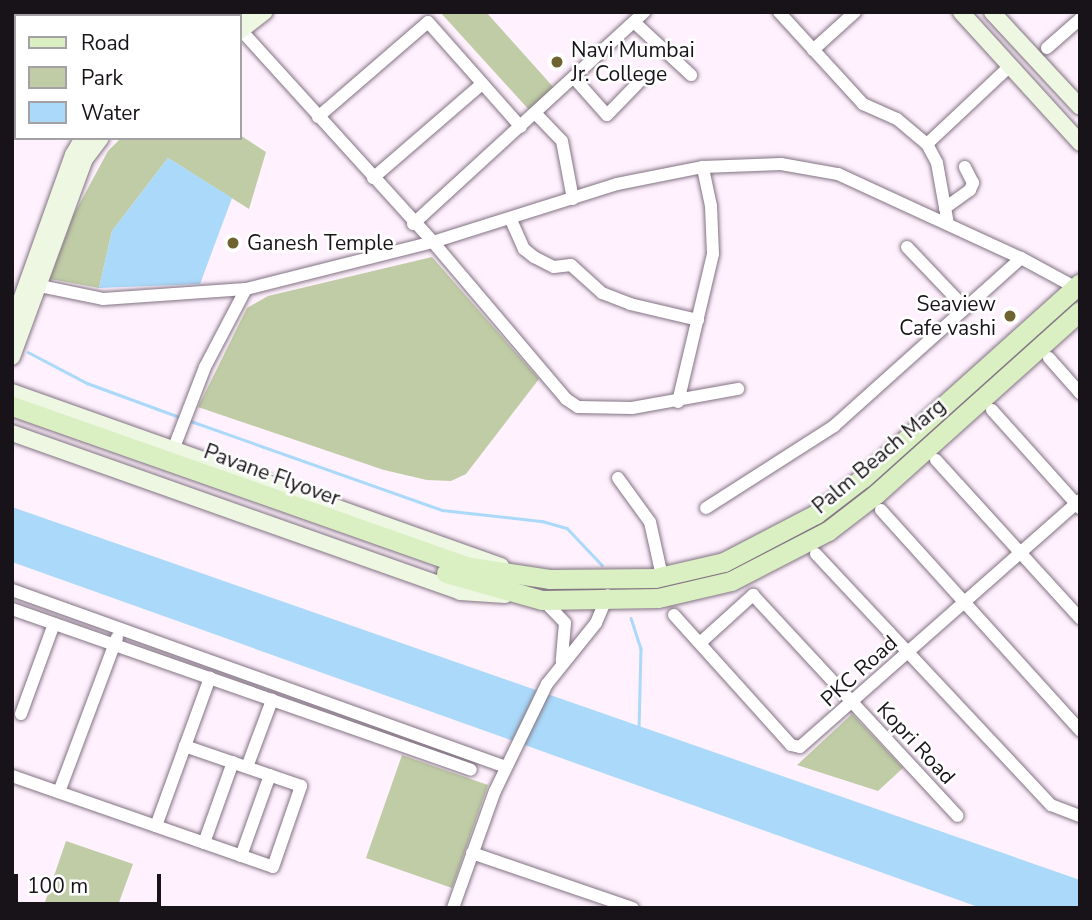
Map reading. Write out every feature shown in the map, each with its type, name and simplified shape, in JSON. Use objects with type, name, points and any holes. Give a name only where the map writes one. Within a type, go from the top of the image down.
[{"type":"main road","points":[[242,28],[264,12]]},
{"type":"main road","points":[[961,12],[1080,143]]},
{"type":"main road","points":[[992,12],[1080,107]]},
{"type":"main road","points":[[12,326],[73,155],[82,140]]},
{"type":"main road","points":[[12,357],[85,159],[99,140]]},
{"type":"main road","name":"Palm Beach Marg","points":[[521,575],[608,581],[662,576],[724,562],[816,514],[863,478],[1079,287]]},
{"type":"main road","name":"Palm Beach Marg","points":[[515,596],[542,600],[608,601],[658,598],[730,581],[828,531],[876,494],[1080,311]]},
{"type":"main road","points":[[12,392],[521,575]]},
{"type":"main road","name":"Pavane Flyover","points":[[12,406],[468,574],[515,596]]},
{"type":"main road","name":"Pavane Flyover","points":[[12,420],[468,574],[521,575]]},
{"type":"main road","points":[[12,433],[460,592],[515,596]]},
{"type":"street","points":[[779,12],[863,104],[905,124],[928,144],[937,163],[948,224]]},
{"type":"street","points":[[813,50],[855,12]]},
{"type":"street","points":[[414,224],[575,79],[639,17],[691,75]]},
{"type":"street","points":[[1047,48],[1080,19]]},
{"type":"street","points":[[318,117],[428,22],[521,127]]},
{"type":"street","points":[[242,32],[433,242],[572,403],[578,407],[632,408],[678,402],[738,389]]},
{"type":"street","points":[[928,144],[1010,66]]},
{"type":"street","points":[[575,79],[607,115],[640,80]]},
{"type":"street","points":[[373,178],[482,84]]},
{"type":"street","points":[[536,114],[562,141],[573,199]]},
{"type":"street","points":[[40,286],[103,299],[246,289],[511,220],[617,184],[703,167],[782,164],[838,174],[1079,287]]},
{"type":"street","points":[[678,402],[713,254],[711,206],[703,167]]},
{"type":"street","points":[[945,208],[970,190],[973,183],[965,167]]},
{"type":"street","points":[[511,220],[524,248],[546,264],[571,265],[602,293],[630,304],[698,320]]},
{"type":"street","points":[[907,247],[965,308]]},
{"type":"street","points":[[706,508],[834,426],[1021,258]]},
{"type":"street","points":[[173,450],[187,407],[246,289]]},
{"type":"street","points":[[1049,358],[1080,393]]},
{"type":"street","points":[[992,410],[1078,504]]},
{"type":"street","points":[[936,460],[1080,618]]},
{"type":"street","points":[[618,478],[650,522],[662,576]]},
{"type":"street","name":"PKC Road","points":[[674,615],[795,748],[805,745],[1078,504]]},
{"type":"street","points":[[881,510],[1080,730]]},
{"type":"street","points":[[816,554],[1051,805],[1078,811]]},
{"type":"street","points":[[453,908],[508,764],[547,684],[608,601],[608,581]]},
{"type":"street","points":[[12,590],[508,764]]},
{"type":"street","name":"Kopri Road","points":[[700,643],[753,595],[958,816]]},
{"type":"street","points":[[542,600],[557,610],[565,623],[561,664]]},
{"type":"street","points":[[12,609],[471,770]]},
{"type":"street","points":[[21,714],[54,624]]},
{"type":"street","points":[[59,792],[121,628]]},
{"type":"street","points":[[156,826],[210,678]]},
{"type":"street","points":[[247,767],[272,700]]},
{"type":"street","points":[[12,776],[273,867],[301,786],[185,746]]},
{"type":"street","points":[[204,843],[233,762]]},
{"type":"street","points":[[241,856],[270,775]]},
{"type":"street","points":[[472,853],[633,908]]},
{"type":"green space","points":[[440,12],[486,12],[555,89],[531,112]]},
{"type":"green space","points":[[242,136],[266,152],[249,209],[168,158],[112,231],[99,288],[50,279],[73,216],[108,151],[119,140],[242,140]]},
{"type":"green space","points":[[432,257],[539,379],[466,474],[451,481],[427,480],[384,470],[198,407],[247,308],[268,296]]},
{"type":"green space","points":[[852,714],[903,768],[878,791],[797,765]]},
{"type":"green space","points":[[402,755],[488,785],[452,888],[366,858]]},
{"type":"green space","points":[[66,841],[133,864],[117,908],[43,908]]},
{"type":"water","points":[[168,158],[232,198],[200,284],[99,288],[112,231]]},
{"type":"water","points":[[12,507],[1080,880],[1080,908],[981,908],[12,562]]},
{"type":"waterway","points":[[28,352],[87,383],[182,418]]},
{"type":"waterway","points":[[188,420],[442,510],[542,521],[567,528],[602,565]]},
{"type":"waterway","points":[[631,618],[641,648],[639,728]]},
{"type":"railway","points":[[12,61],[14,56]]},
{"type":"railway","points":[[12,82],[14,77]]},
{"type":"railway","points":[[12,134],[14,129]]},
{"type":"place","name":"Navi Mumbai Jr. College","points":[[557,62]]},
{"type":"place","name":"Ganesh Temple","points":[[233,243]]},
{"type":"place","name":"Seaview Cafe vashi","points":[[1010,316]]}]
